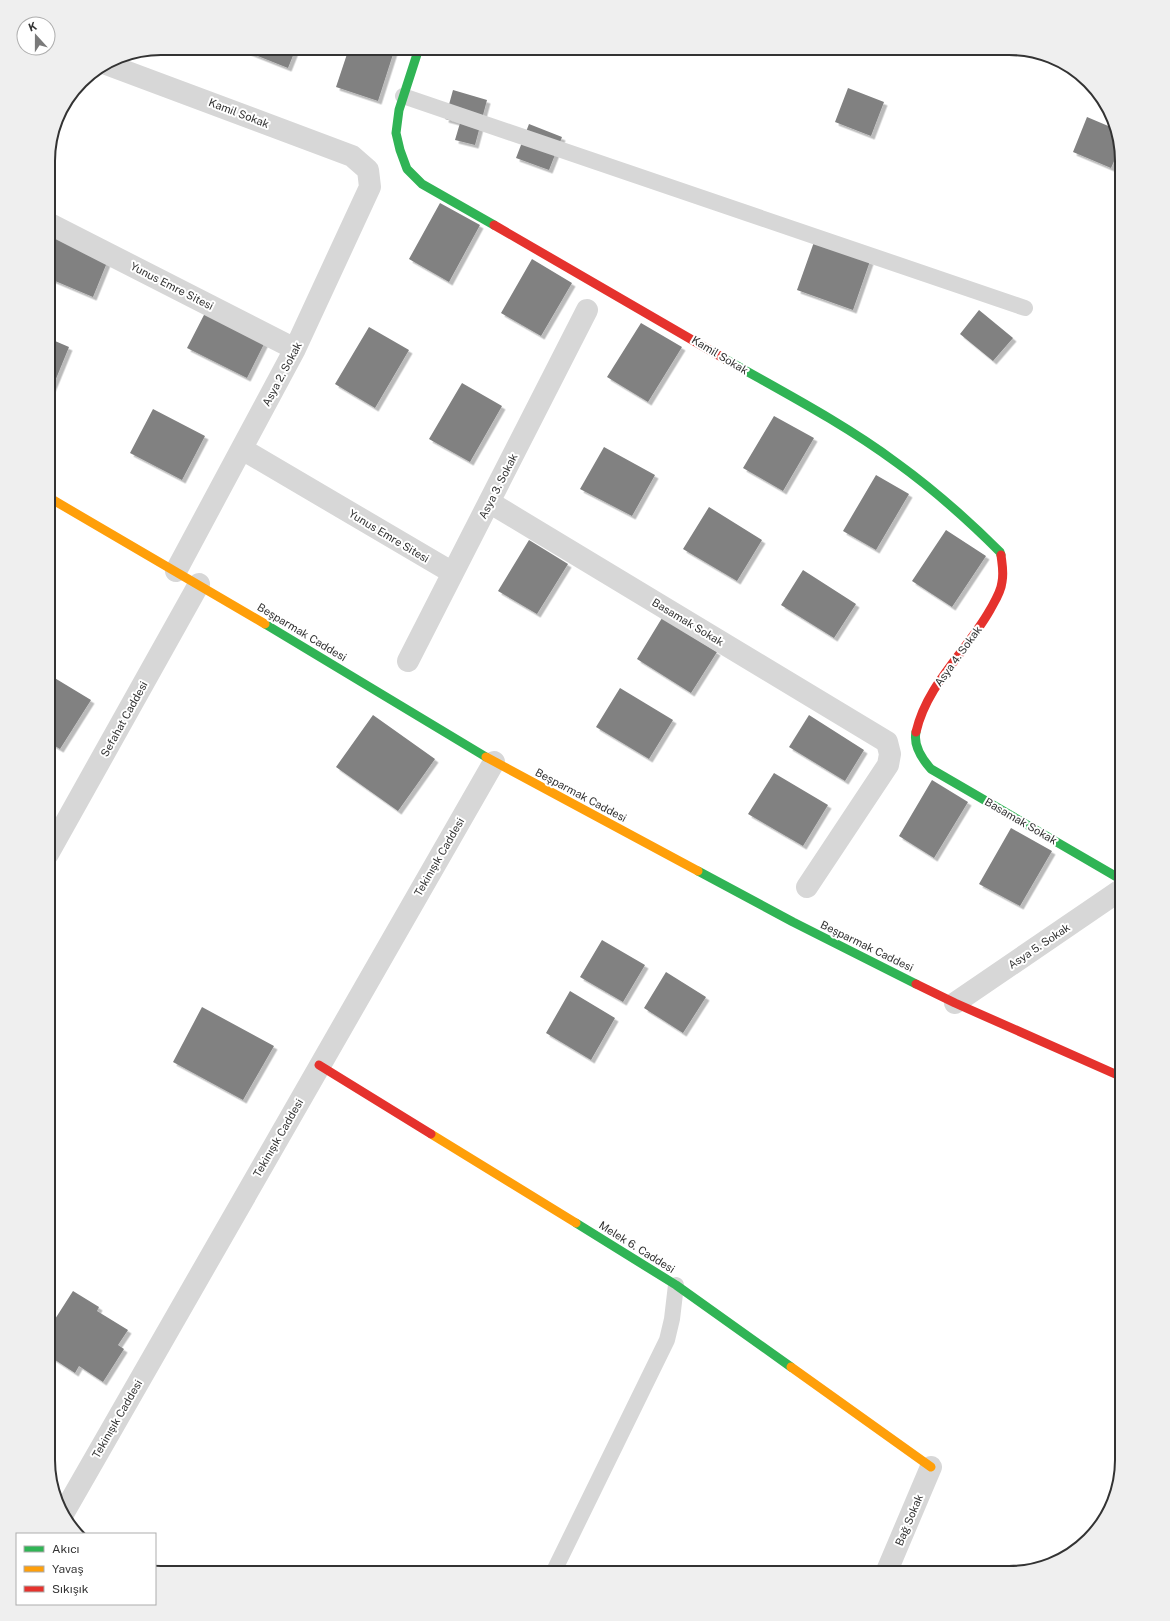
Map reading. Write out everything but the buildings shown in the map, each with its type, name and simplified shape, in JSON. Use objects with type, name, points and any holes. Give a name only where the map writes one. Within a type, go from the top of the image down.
[{"type":"street","points":[[403,96],[418,55]]},
{"type":"street","name":"Kamil Sokak","points":[[113,67],[352,156],[368,170]]},
{"type":"street","name":"Kamil Sokak","points":[[403,96],[399,110],[396,133],[407,169],[422,184],[600,285],[857,436],[897,463],[974,526],[1000,552]]},
{"type":"street","name":"Asya 2. Sokak","points":[[176,571],[295,349],[370,187],[368,170]]},
{"type":"street","name":"Yunus Emre Sitesi","points":[[55,227],[295,349]]},
{"type":"street","name":"Asya 3. Sokak","points":[[408,661],[587,310]]},
{"type":"street","name":"Yunus Emre Sitesi","points":[[242,449],[453,573]]},
{"type":"street","name":"Beşparmak Caddesi","points":[[55,501],[199,584],[494,762],[793,922],[955,1003],[1115,1074]]},
{"type":"street","name":"Basamak Sokak","points":[[489,502],[887,742],[890,754],[888,765],[807,887]]},
{"type":"street","name":"Asya 4. Sokak","points":[[922,760],[917,747],[915,735],[924,708],[936,686],[984,621],[996,599],[1002,583],[1003,567],[1000,552]]},
{"type":"street","name":"Sefahat Caddesi","points":[[55,841],[199,584]]},
{"type":"street","name":"Basamak Sokak","points":[[922,760],[931,768],[1115,876]]},
{"type":"street","name":"Tekinışık Caddesi","points":[[66,1507],[494,762]]},
{"type":"street","name":"Asya 5. Sokak","points":[[955,1003],[1115,894]]},
{"type":"street","name":"Melek 6. Caddesi","points":[[320,1065],[676,1285],[931,1467]]},
{"type":"street","name":"Bağ Sokak","points":[[889,1566],[931,1467]]},
{"type":"lane","points":[[403,96],[1025,308]]},
{"type":"lane","points":[[556,1566],[667,1340],[672,1319],[676,1285]]},
{"type":"traffic: fast","points":[[417,55],[399,110],[396,133],[407,169],[422,184],[494,225]]},
{"type":"traffic: fast","points":[[725,359],[812,408],[876,448],[924,483],[950,505],[988,540],[1000,552],[1001,555]]},
{"type":"traffic: fast","points":[[265,624],[486,757]]},
{"type":"traffic: fast","points":[[916,732],[915,737],[917,747],[924,761],[931,769],[1115,876]]},
{"type":"traffic: fast","points":[[698,871],[793,922],[916,984]]},
{"type":"traffic: fast","points":[[576,1223],[676,1285],[791,1367]]},
{"type":"traffic: slow","points":[[55,501],[265,624]]},
{"type":"traffic: slow","points":[[486,757],[698,871]]},
{"type":"traffic: slow","points":[[431,1134],[576,1223]]},
{"type":"traffic: slow","points":[[791,1367],[931,1467]]},
{"type":"traffic: jam","points":[[494,225],[725,359]]},
{"type":"traffic: jam","points":[[916,732],[921,715],[938,683],[981,625],[998,596],[1003,578],[1001,555]]},
{"type":"traffic: jam","points":[[916,984],[955,1003],[1115,1074]]},
{"type":"traffic: jam","points":[[319,1065],[431,1134]]}]
